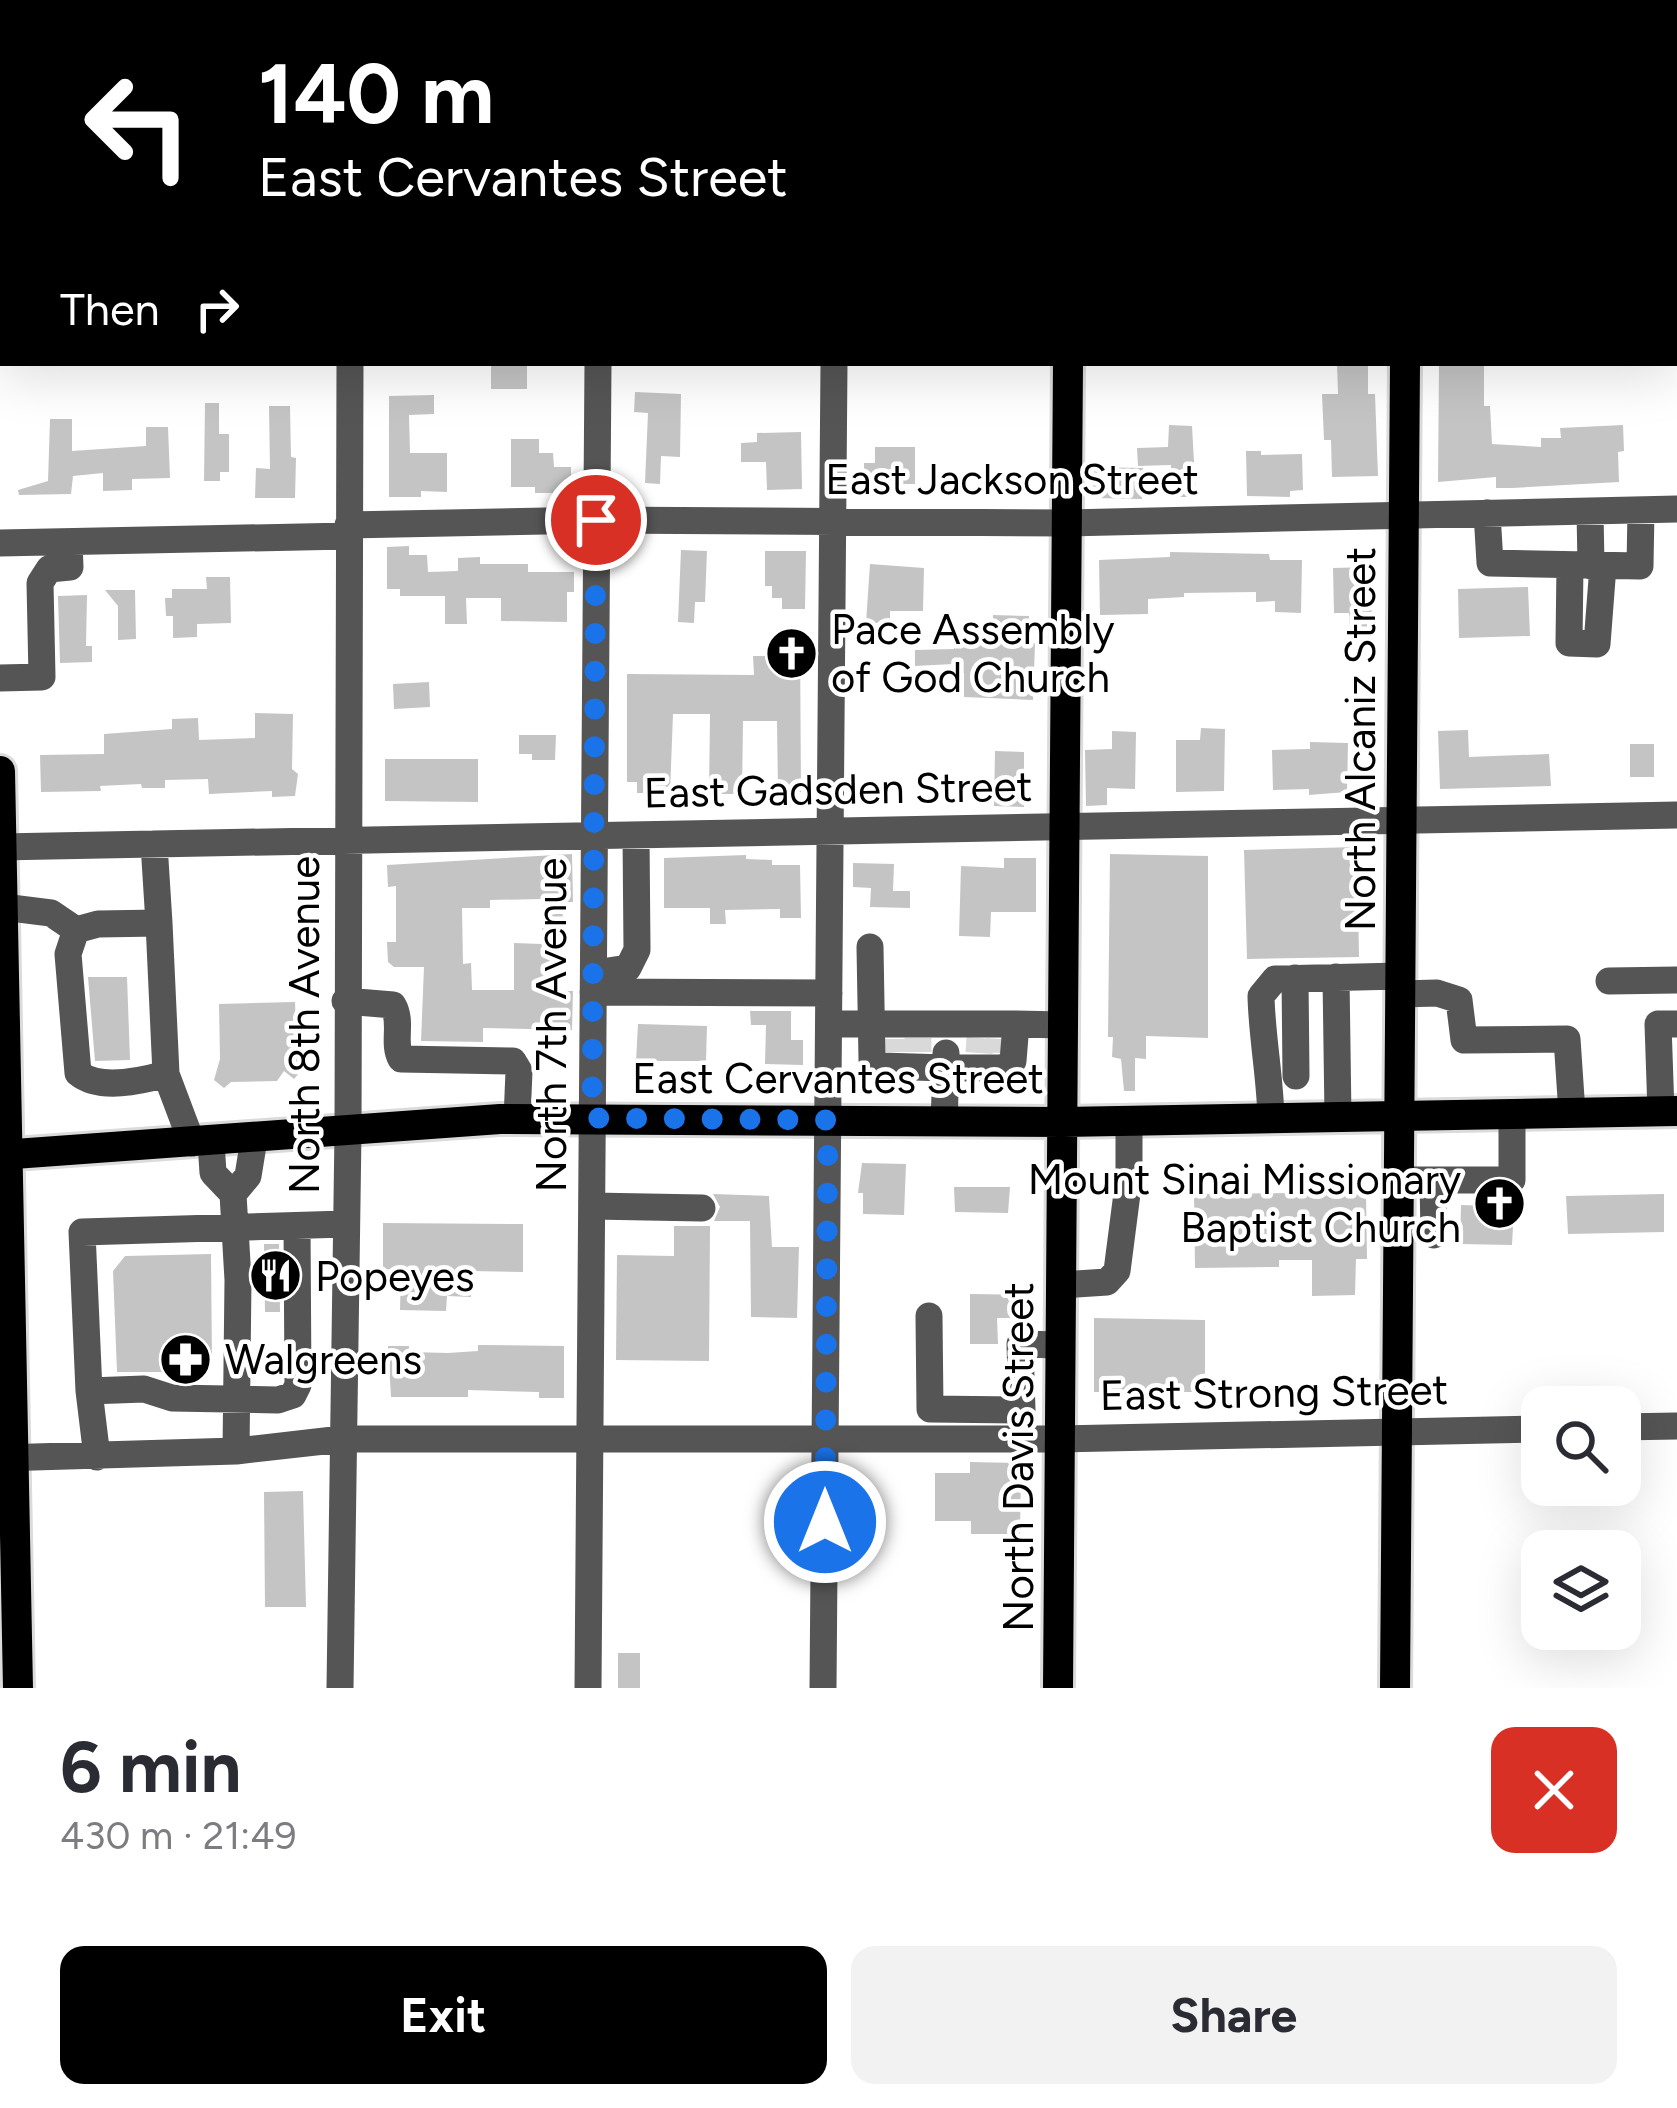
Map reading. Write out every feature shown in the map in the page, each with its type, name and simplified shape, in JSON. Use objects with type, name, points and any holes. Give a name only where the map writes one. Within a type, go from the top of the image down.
[{"type":"main road","name":"North Davis Street","points":[[1058,1688],[1068,366]]},
{"type":"main road","name":"North Alcaniz Street","points":[[1395,1688],[1405,366]]},
{"type":"main road","points":[[0,772],[6,1458],[18,1688]]},
{"type":"main road","name":"East Cervantes Street","points":[[3,1155],[517,1119],[1063,1122],[1669,1111]]},
{"type":"street","name":"North 8th Avenue","points":[[340,1688],[348,1132],[350,366]]},
{"type":"street","name":"North 7th Avenue","points":[[588,1688],[598,366]]},
{"type":"street","points":[[823,1688],[833,366]]},
{"type":"street","name":"East Jackson Street","points":[[0,543],[596,520],[1067,523],[1677,509]]},
{"type":"street","points":[[1487,513],[1490,563],[1640,566],[1641,510]]},
{"type":"street","points":[[1588,566],[1590,511]]},
{"type":"street","points":[[0,678],[42,677],[40,583],[49,569],[70,567],[69,542]]},
{"type":"street","name":"East Gadsden Street","points":[[1,847],[1677,815]]},
{"type":"street","points":[[594,982],[628,968],[637,950],[636,835]]},
{"type":"street","points":[[154,844],[166,1073],[213,1172],[232,1194],[238,1280],[236,1451]]},
{"type":"street","points":[[3,907],[51,913],[76,930],[98,924],[159,923]]},
{"type":"street","points":[[76,930],[68,954],[78,1073],[95,1082],[142,1081],[166,1073]]},
{"type":"street","points":[[870,947],[917,1044],[944,1121]]},
{"type":"street","points":[[1336,977],[1338,1117]]},
{"type":"street","points":[[1270,1118],[1283,1076],[1294,978],[1336,977],[1400,985],[1459,1000],[1464,1040],[1567,1039],[1571,1113]]},
{"type":"street","points":[[1609,981],[1677,980]]},
{"type":"street","points":[[594,982],[829,992]]},
{"type":"street","points":[[345,1001],[393,1005],[398,1014],[401,1059],[513,1061],[519,1071],[517,1119]]},
{"type":"street","points":[[829,1024],[917,1044],[992,1044],[1064,1025]]},
{"type":"street","points":[[1669,1111],[1658,1024],[1677,1024]]},
{"type":"street","points":[[917,1044],[992,1044]]},
{"type":"street","points":[[1283,1076],[1337,1076]]},
{"type":"street","points":[[1399,1180],[1512,1180],[1512,1114]]},
{"type":"street","points":[[1061,1286],[1107,1282],[1117,1271],[1127,1198],[1129,1121]]},
{"type":"street","points":[[232,1194],[248,1176],[254,1139]]},
{"type":"street","points":[[1433,1180],[1434,1235]]},
{"type":"street","points":[[592,1206],[702,1208]]},
{"type":"street","points":[[97,1457],[82,1232],[345,1225]]},
{"type":"street","points":[[89,1391],[144,1389],[172,1398],[278,1400],[293,1394],[298,1385],[297,1226]]},
{"type":"street","points":[[929,1316],[930,1409],[1022,1410],[1020,1344],[1060,1345]]},
{"type":"street","points":[[988,1409],[988,1438]]},
{"type":"street","points":[[1641,1427],[1677,1426]]},
{"type":"street","name":"East Strong Street","points":[[6,1458],[236,1451],[342,1439],[1059,1438],[1521,1429]]},
{"type":"building","points":[[491,366],[527,366],[527,389],[491,389]]},
{"type":"building","points":[[1337,366],[1368,366],[1368,394],[1375,394],[1378,476],[1332,477],[1322,394],[1338,394]]},
{"type":"building","points":[[1439,366],[1484,366],[1484,406],[1490,406],[1492,444],[1541,447],[1541,438],[1561,438],[1560,428],[1623,425],[1619,482],[1496,488],[1496,477],[1438,482]]},
{"type":"building","points":[[635,392],[681,394],[680,457],[661,456],[660,484],[645,483],[648,413],[634,412]]},
{"type":"building","points":[[434,395],[434,414],[409,415],[410,453],[447,453],[447,492],[389,497],[389,396]]},
{"type":"building","points":[[205,403],[219,403],[219,434],[229,434],[229,472],[220,472],[220,481],[204,481]]},
{"type":"building","points":[[269,406],[290,406],[295,498],[255,498],[256,468],[270,469]]},
{"type":"building","points":[[50,419],[72,419],[72,451],[146,446],[146,427],[168,427],[170,478],[132,479],[132,490],[103,491],[103,473],[73,476],[71,494],[19,495],[18,490],[48,481]]},
{"type":"building","points":[[1169,425],[1192,426],[1196,497],[1172,497],[1171,465],[1138,466],[1137,448],[1168,447]]},
{"type":"building","points":[[801,432],[802,489],[767,490],[766,462],[741,462],[741,443],[757,442],[757,433]]},
{"type":"building","points":[[511,439],[539,439],[539,453],[553,453],[554,467],[571,467],[571,493],[511,487]]},
{"type":"building","points":[[875,447],[915,447],[915,484],[864,484],[864,463],[875,463]]},
{"type":"building","points":[[1246,451],[1302,454],[1303,490],[1290,491],[1290,497],[1247,496]]},
{"type":"building","points":[[1094,467],[1143,468],[1142,499],[1093,498]]},
{"type":"building","points":[[409,546],[409,555],[427,555],[428,572],[458,571],[458,558],[480,557],[480,564],[528,564],[528,572],[574,572],[574,592],[567,592],[567,622],[501,621],[501,598],[466,598],[467,624],[445,624],[445,596],[400,596],[400,589],[387,589],[387,547]]},
{"type":"building","points":[[681,550],[707,551],[705,602],[695,602],[694,623],[678,622]]},
{"type":"building","points":[[765,551],[806,551],[805,609],[782,609],[782,598],[772,598],[772,586],[765,586]]},
{"type":"building","points":[[1170,552],[1269,554],[1270,560],[1302,560],[1301,613],[1275,612],[1275,601],[1256,602],[1256,592],[1184,593],[1184,597],[1148,599],[1148,614],[1100,615],[1099,560],[1170,557]]},
{"type":"building","points":[[870,564],[924,568],[923,611],[890,611],[890,623],[866,623]]},
{"type":"building","points":[[1370,567],[1372,628],[1350,629],[1349,613],[1334,613],[1333,568]]},
{"type":"building","points":[[206,577],[230,577],[231,623],[197,624],[197,637],[173,638],[173,616],[166,616],[165,598],[172,598],[172,589],[207,589]]},
{"type":"building","points":[[1528,587],[1530,636],[1459,638],[1458,589]]},
{"type":"building","points":[[105,590],[135,590],[136,639],[118,640],[118,606]]},
{"type":"building","points":[[87,595],[86,646],[92,646],[92,662],[60,663],[58,596]]},
{"type":"building","points":[[993,615],[1029,616],[1028,643],[1035,643],[1033,700],[964,697],[964,673],[953,672],[953,664],[915,666],[915,650],[992,642]]},
{"type":"building","points":[[783,641],[800,641],[801,792],[778,792],[777,721],[743,721],[742,794],[709,794],[710,714],[673,714],[670,793],[637,793],[637,782],[627,782],[627,674],[754,675],[753,656],[783,656]]},
{"type":"building","points":[[429,682],[430,707],[394,709],[393,684]]},
{"type":"building","points":[[255,713],[293,714],[295,796],[272,797],[272,791],[209,794],[208,779],[165,780],[165,788],[142,788],[141,784],[100,786],[101,791],[41,792],[40,755],[104,754],[104,734],[172,729],[172,719],[198,718],[199,740],[255,738]]},
{"type":"building","points":[[1201,728],[1225,729],[1224,791],[1176,792],[1176,740],[1200,740]]},
{"type":"building","points":[[1468,730],[1469,757],[1549,754],[1551,786],[1440,789],[1438,731]]},
{"type":"building","points":[[1112,731],[1136,732],[1135,789],[1107,788],[1107,805],[1086,806],[1085,750],[1112,749]]},
{"type":"building","points":[[519,735],[556,735],[555,760],[532,760],[532,754],[519,754]]},
{"type":"building","points":[[1310,742],[1348,743],[1347,792],[1309,795],[1309,789],[1273,790],[1272,750],[1310,749]]},
{"type":"building","points":[[1630,744],[1654,744],[1654,777],[1630,777]]},
{"type":"building","points":[[995,751],[1024,752],[1024,807],[994,806]]},
{"type":"building","points":[[385,759],[478,759],[478,802],[385,801]]},
{"type":"building","points":[[1357,847],[1359,957],[1247,959],[1244,850]]},
{"type":"building","points":[[572,854],[573,902],[563,902],[561,991],[573,991],[572,1030],[483,1028],[483,1042],[421,1041],[424,967],[394,967],[388,962],[387,942],[396,942],[396,886],[388,887],[387,865]],"holes":[[[543,899],[542,944],[514,943],[514,990],[472,990],[471,963],[463,964],[462,908],[490,908],[490,900]]]},
{"type":"building","points":[[1110,854],[1208,856],[1208,1038],[1146,1036],[1146,1059],[1135,1058],[1135,1091],[1124,1091],[1121,1059],[1112,1057],[1113,1037],[1108,1037]]},
{"type":"building","points":[[746,855],[746,859],[772,860],[772,865],[800,865],[801,918],[780,918],[780,909],[725,910],[726,924],[710,924],[710,908],[664,908],[664,858]]},
{"type":"building","points":[[1004,858],[1036,858],[1036,912],[991,912],[990,937],[959,936],[961,866],[1004,868]]},
{"type":"building","points":[[853,863],[894,864],[893,891],[910,891],[910,908],[870,907],[871,888],[853,887]]},
{"type":"building","points":[[88,977],[127,977],[130,1060],[95,1061]]},
{"type":"building","points":[[295,1002],[297,1049],[309,1061],[294,1079],[284,1071],[277,1081],[231,1082],[224,1088],[214,1080],[220,1059],[219,1004]]},
{"type":"building","points":[[750,1011],[791,1011],[791,1040],[803,1040],[803,1065],[765,1064],[766,1025],[751,1025]]},
{"type":"building","points":[[638,1024],[707,1026],[706,1061],[636,1061]]},
{"type":"building","points":[[862,1163],[906,1164],[904,1215],[863,1214],[863,1193],[858,1193]]},
{"type":"building","points":[[1313,1174],[1355,1174],[1355,1191],[1366,1192],[1367,1259],[1356,1259],[1355,1295],[1312,1296],[1312,1260],[1279,1260],[1279,1267],[1195,1268],[1194,1194],[1300,1193],[1313,1190]]},
{"type":"building","points":[[954,1187],[1010,1187],[1008,1213],[955,1212]]},
{"type":"building","points":[[713,1194],[769,1196],[772,1247],[799,1247],[797,1318],[751,1317],[750,1221],[714,1221],[720,1207]]},
{"type":"building","points":[[1664,1194],[1664,1232],[1568,1234],[1566,1196]]},
{"type":"building","points":[[1461,1205],[1514,1207],[1512,1245],[1460,1244]]},
{"type":"building","points":[[383,1223],[523,1224],[523,1272],[471,1271],[471,1297],[447,1296],[446,1311],[400,1310],[401,1270],[383,1269]]},
{"type":"building","points":[[674,1226],[710,1226],[709,1361],[616,1360],[617,1255],[674,1256]]},
{"type":"building","name":"Popeyes","points":[[264,1244],[279,1244],[280,1312],[265,1312]]},
{"type":"building","name":"Walgreens","points":[[211,1254],[212,1364],[205,1372],[117,1372],[113,1271],[125,1256]]},
{"type":"building","points":[[970,1294],[1032,1295],[1032,1318],[997,1318],[998,1344],[970,1344]]},
{"type":"building","points":[[1094,1318],[1205,1320],[1205,1392],[1094,1392]]},
{"type":"building","points":[[478,1345],[564,1346],[564,1398],[539,1398],[539,1392],[468,1390],[468,1397],[391,1397],[388,1346],[448,1353],[478,1351]]},
{"type":"building","points":[[970,1462],[1021,1463],[1020,1534],[971,1534],[971,1521],[935,1521],[935,1473],[970,1473]]},
{"type":"building","points":[[303,1491],[306,1607],[265,1607],[264,1492]]},
{"type":"building","points":[[618,1653],[640,1653],[640,1688],[618,1688]]},
{"type":"tunnel","points":[[918,1038],[918,1052]]},
{"type":"tunnel","points":[[979,1053],[980,1038]]},
{"type":"tunnel","points":[[898,1039],[898,1052]]},
{"type":"tunnel","points":[[999,1053],[1000,1039]]},
{"type":"place","name":"Pace Assembly of God Church","points":[[792,653]]},
{"type":"place","name":"Mount Sinai Missionary Baptist Church","points":[[1500,1203]]},
{"type":"place","name":"Popeyes","points":[[276,1276]]},
{"type":"place","name":"Walgreens","points":[[186,1359]]},
{"type":"route","points":[[596,520],[592,1118],[828,1120],[825,1522]]}]
